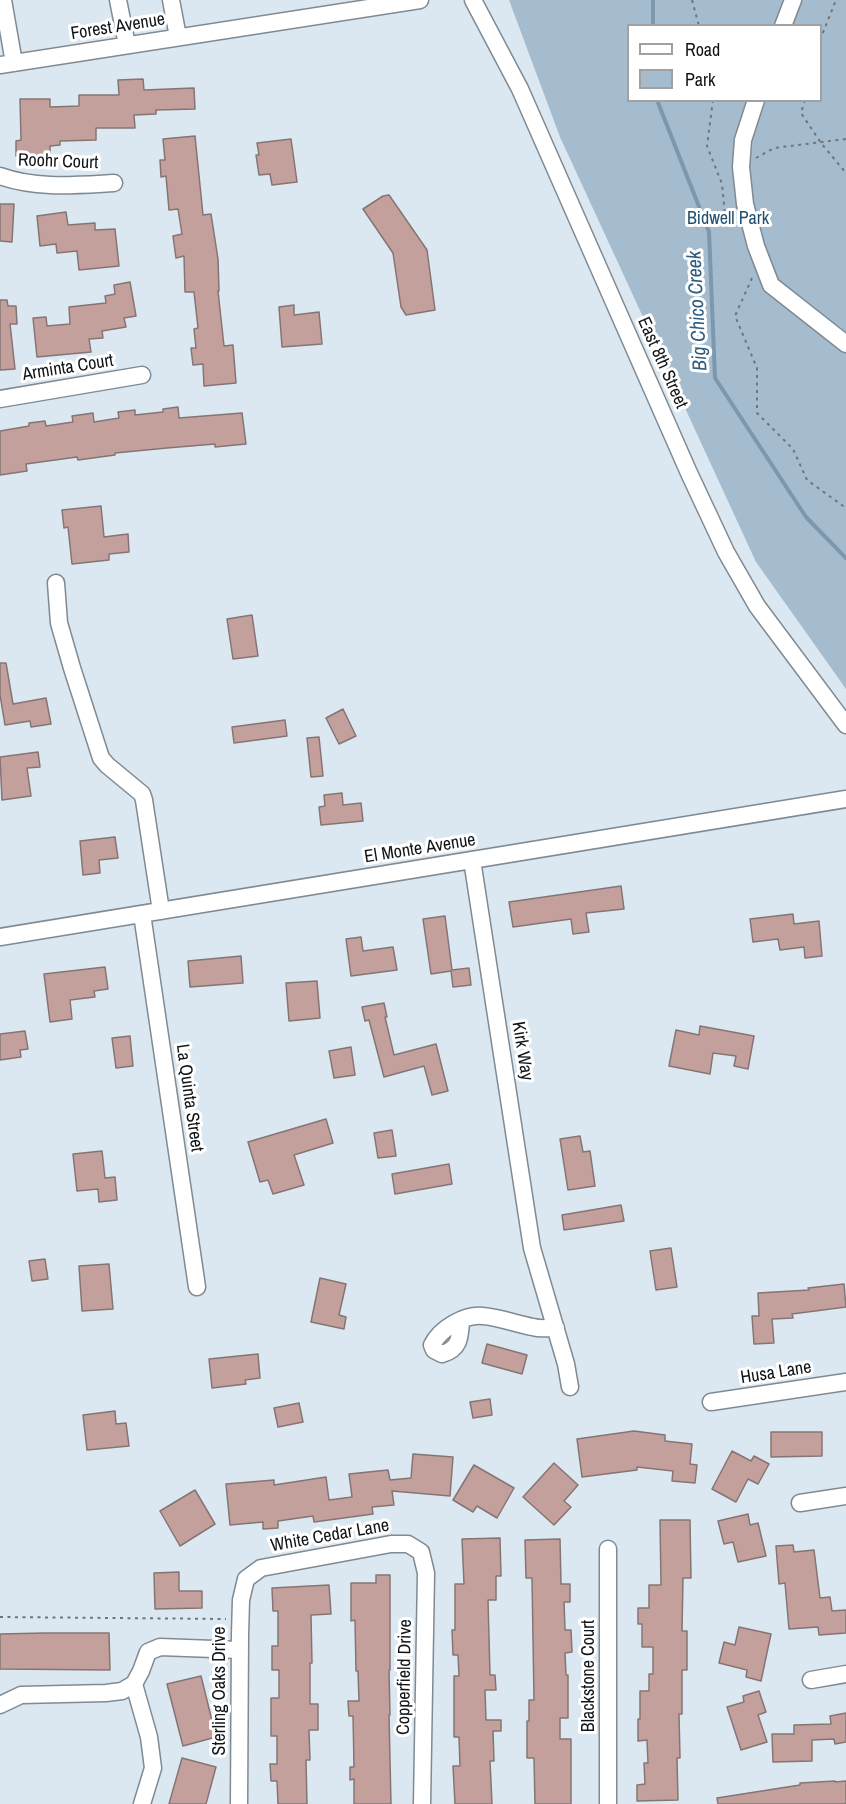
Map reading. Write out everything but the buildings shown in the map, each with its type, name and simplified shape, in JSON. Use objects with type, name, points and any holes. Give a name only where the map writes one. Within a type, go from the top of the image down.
[{"type":"street","points":[[3,0],[7,64]]},
{"type":"street","points":[[118,0],[127,45]]},
{"type":"street","points":[[171,0],[178,37]]},
{"type":"street","name":"Forest Avenue","points":[[7,64],[420,0]]},
{"type":"street","name":"East 8th Street","points":[[473,0],[520,88],[726,552],[757,606],[846,725]]},
{"type":"street","points":[[784,24],[793,0]]},
{"type":"street","points":[[755,102],[743,140],[741,167],[745,204],[756,246],[771,285],[846,344]]},
{"type":"street","name":"Roohr Court","points":[[0,176],[17,183],[62,185],[114,183]]},
{"type":"street","name":"Arminta Court","points":[[0,399],[142,375]]},
{"type":"street","points":[[56,584],[59,622],[101,758],[142,794],[144,800],[161,911]]},
{"type":"street","name":"El Monte Avenue","points":[[0,937],[846,799]]},
{"type":"street","name":"Kirk Way","points":[[472,860],[532,1248],[566,1364],[570,1388]]},
{"type":"street","name":"La Quinta Street","points":[[142,915],[196,1287]]},
{"type":"street","points":[[460,1321],[483,1316],[536,1328],[556,1328]]},
{"type":"street","name":"Husa Lane","points":[[711,1402],[846,1382]]},
{"type":"street","points":[[800,1503],[846,1496]]},
{"type":"street","name":"White Cedar Lane","points":[[246,1579],[261,1568],[391,1544],[408,1544],[421,1552]]},
{"type":"street","name":"Blackstone Court","points":[[608,1549],[608,1804]]},
{"type":"street","name":"Copperfield Drive","points":[[421,1552],[426,1574],[422,1804]]},
{"type":"street","name":"Sterling Oaks Drive","points":[[239,1804],[240,1619],[241,1600],[246,1579]]},
{"type":"street","points":[[0,1705],[21,1695],[122,1691],[134,1684],[148,1652],[160,1647],[240,1650]]},
{"type":"street","points":[[811,1680],[846,1674]]},
{"type":"street","points":[[134,1684],[149,1737],[153,1768],[142,1804]]},
{"type":"path","points":[[692,0],[698,24]]},
{"type":"path","points":[[822,35],[836,0]]},
{"type":"path","points":[[713,102],[707,146],[722,184],[725,215],[733,223]]},
{"type":"path","points":[[804,102],[801,113],[821,143],[846,173]]},
{"type":"path","points":[[741,167],[774,148],[846,139]]},
{"type":"path","points":[[753,273],[752,282],[735,316],[757,368],[757,413],[794,449],[807,480],[846,508]]},
{"type":"path","points":[[0,1617],[240,1619]]},
{"type":"green space","name":"Bidwell Park","points":[[509,0],[846,0],[846,689],[756,562],[560,137]]},
{"type":"waterway","name":"Big Chico Creek","points":[[653,0],[653,24]]},
{"type":"waterway","name":"Big Chico Creek","points":[[658,102],[709,232],[715,378],[806,517],[846,558]]}]
